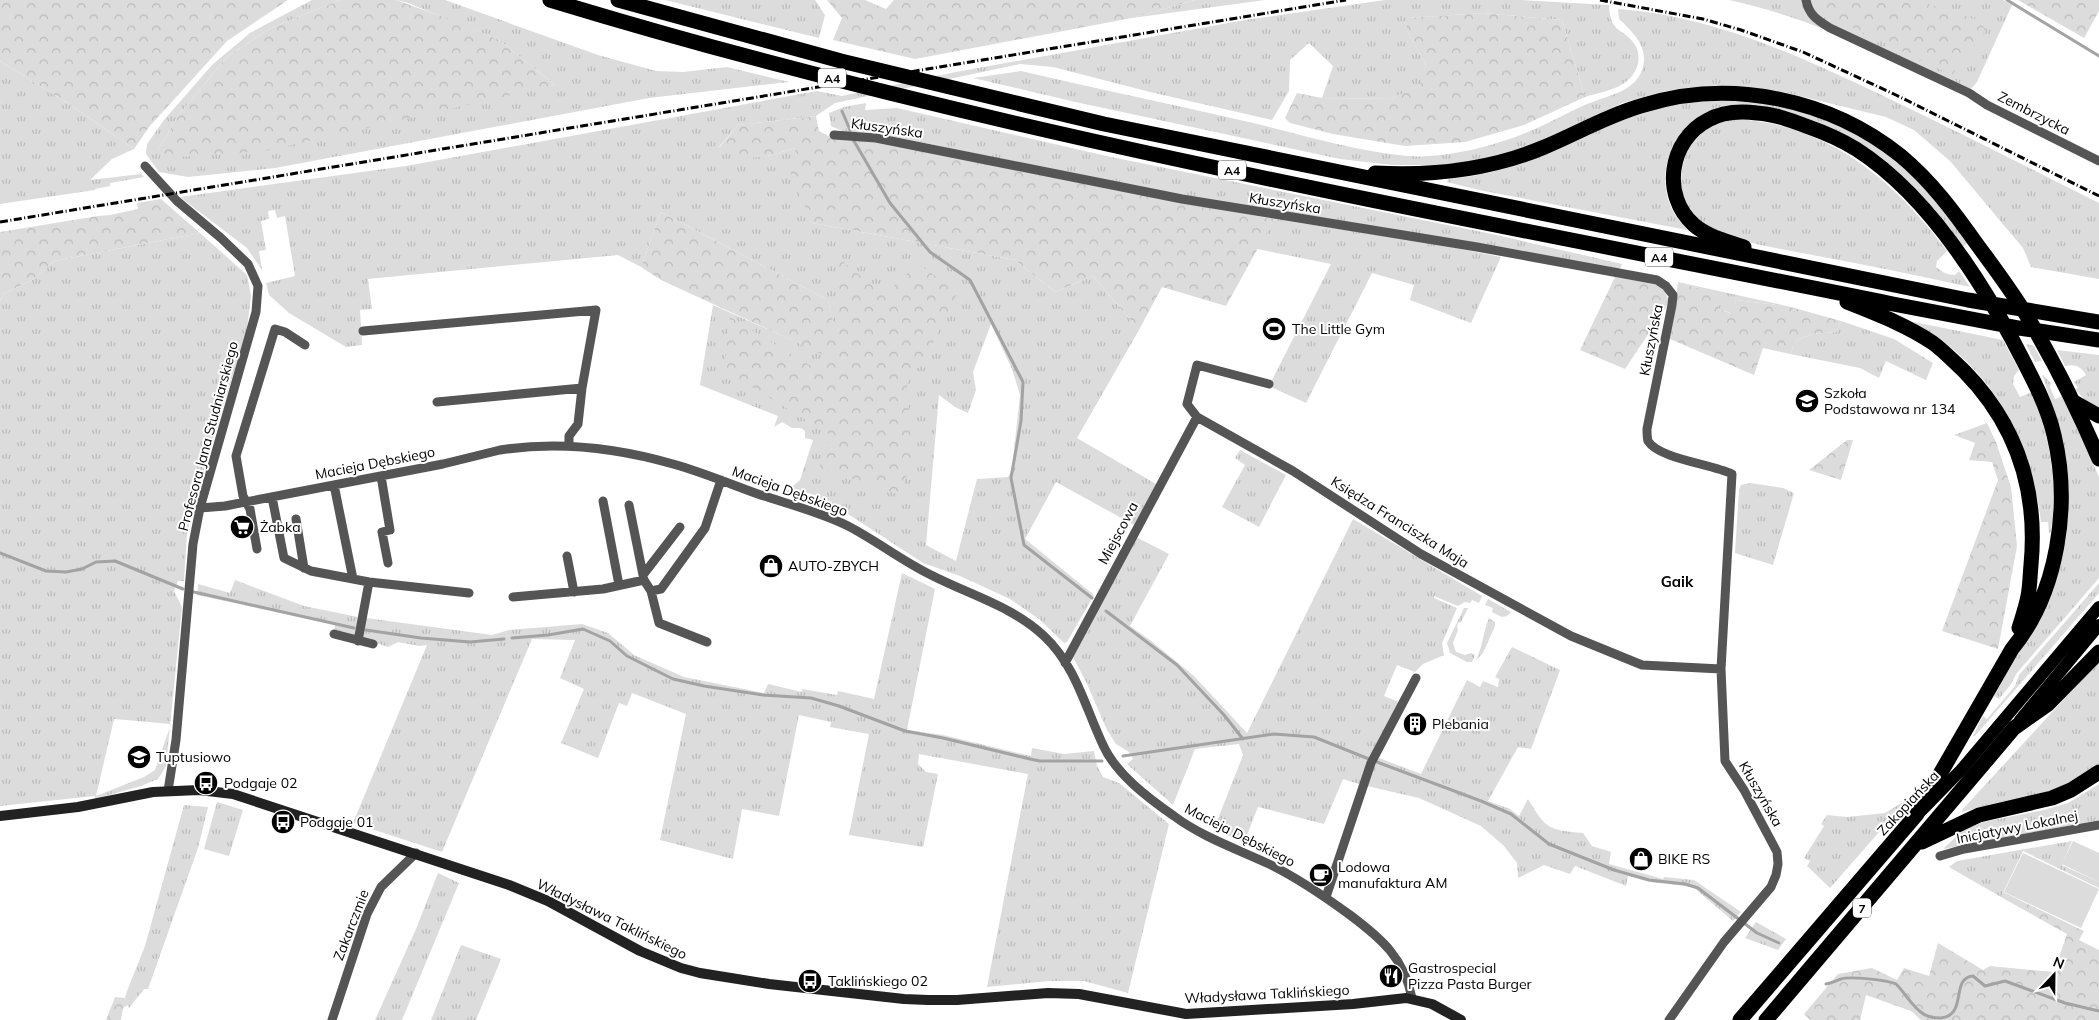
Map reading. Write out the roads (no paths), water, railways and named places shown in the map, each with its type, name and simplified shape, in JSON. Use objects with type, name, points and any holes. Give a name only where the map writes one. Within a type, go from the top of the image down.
[{"type":"highway","name":"A4","points":[[550,0],[708,45],[956,109],[1180,160],[1809,287],[2019,328],[2099,340]]},
{"type":"highway","name":"A4","points":[[618,0],[766,42],[1032,108],[1180,141],[1968,300],[2099,322]]},
{"type":"highway","points":[[1328,171],[1418,174],[1477,167],[1522,156],[1644,105],[1686,96],[1708,93],[1755,95],[1803,104],[1848,124],[1884,144],[1922,176],[1948,204],[2030,321],[2074,402],[2099,459]]},
{"type":"highway","points":[[1800,266],[1712,236],[1694,225],[1680,208],[1673,185],[1675,162],[1683,142],[1701,124],[1722,114],[1757,112],[1793,121],[1840,140],[1856,149],[1895,179],[1934,221],[1994,307],[2030,373],[2046,408],[2058,454],[2061,506],[2055,550],[2043,594],[2024,634],[2012,649],[1917,814]]},
{"type":"highway","points":[[1809,287],[1883,316],[1911,329],[1934,344],[1983,392],[2010,436],[2023,466],[2027,482],[2032,509],[2033,545],[2028,595],[2012,649]]},
{"type":"highway","points":[[2074,402],[2099,416]]},
{"type":"highway","points":[[1916,845],[2014,728],[2048,704],[2099,652]]},
{"type":"highway","points":[[1916,845],[1993,810],[2063,794],[2099,772]]},
{"type":"highway","name":"Zakopiańska","points":[[1740,1020],[1917,814]]},
{"type":"highway","name":"7","points":[[1766,1020],[1916,845]]},
{"type":"main road","name":"Zakopiańska","points":[[1917,814],[1961,770],[2099,607]]},
{"type":"main road","points":[[2014,728],[2099,625]]},
{"type":"street","name":"Zembrzycka","points":[[1806,0],[1812,15],[1830,28],[1957,88],[2037,131],[2099,161]]},
{"type":"street","name":"Kłuszyńska","points":[[834,135],[876,138],[1182,200],[1477,246],[1657,280],[1666,286],[1673,295],[1647,429],[1648,440],[1656,449],[1720,468],[1732,474],[1721,669],[1725,761],[1744,790],[1777,852],[1776,875],[1770,887],[1724,942],[1669,1020]]},
{"type":"street","name":"Profesora Jana Studniarskiego","points":[[145,166],[177,201],[243,258],[258,286],[256,312],[200,508],[193,544],[176,740],[168,790]]},
{"type":"street","points":[[363,331],[596,310],[582,388],[578,424],[569,436],[569,446]]},
{"type":"street","points":[[257,549],[250,509],[243,496],[236,456],[276,330],[285,332],[305,345]]},
{"type":"street","points":[[1197,417],[1187,404],[1197,365],[1269,384]]},
{"type":"street","points":[[438,402],[582,388]]},
{"type":"street","name":"Księdza Franciszka Maja","points":[[1197,417],[1293,471],[1421,554],[1570,636],[1642,665],[1721,669]]},
{"type":"street","name":"Miejscowa","points":[[1065,662],[1197,417]]},
{"type":"street","name":"Macieja Dębskiego","points":[[200,508],[246,502],[517,448],[569,446],[652,459],[721,480],[839,522],[932,576],[1008,610],[1046,637],[1065,662],[1082,691],[1103,746],[1121,770],[1140,790],[1175,817],[1201,832],[1273,866],[1326,897],[1378,937],[1396,956],[1408,981],[1412,998]]},
{"type":"street","points":[[381,476],[390,530],[382,532],[388,563]]},
{"type":"street","points":[[651,591],[661,589],[705,528],[721,480]]},
{"type":"street","points":[[334,485],[352,579]]},
{"type":"street","points":[[272,497],[284,558],[304,568],[369,582],[469,593]]},
{"type":"street","points":[[603,501],[619,585]]},
{"type":"street","points":[[629,504],[644,578],[651,591],[659,623],[706,642]]},
{"type":"street","points":[[296,519],[304,568]]},
{"type":"street","points":[[513,596],[574,592],[619,585],[644,578],[680,527]]},
{"type":"street","points":[[567,556],[574,592]]},
{"type":"street","points":[[358,641],[369,582]]},
{"type":"street","points":[[334,634],[373,644]]},
{"type":"street","points":[[1326,897],[1371,763],[1416,678]]},
{"type":"street","name":"Władysława Taklińskiego","points":[[0,816],[78,807],[138,794],[168,790],[199,790],[233,794],[509,885],[548,901],[662,961],[700,973],[727,978],[904,999],[954,1000],[1026,994],[1079,994],[1186,1014],[1412,998],[1432,1004],[1461,1020]]},
{"type":"street","name":"Inicjatywy Lokalnej","points":[[1940,856],[1964,849],[2099,825]]},
{"type":"street","name":"Zakarczmie","points":[[332,1020],[367,914],[380,887],[416,853]]},
{"type":"waterway","points":[[2007,0],[2099,56]]},
{"type":"waterway","points":[[842,111],[850,130]]},
{"type":"waterway","points":[[854,141],[890,203],[930,252],[970,280],[1023,382],[1021,421],[1011,478],[1024,545],[1092,598]]},
{"type":"waterway","points":[[0,553],[46,571],[66,572],[82,569],[96,562],[115,561],[183,589]]},
{"type":"waterway","points":[[194,592],[354,628]]},
{"type":"waterway","points":[[1106,611],[1177,665],[1224,715],[1243,739]]},
{"type":"waterway","points":[[512,638],[548,635],[583,629],[610,641],[627,656],[673,679],[763,695],[811,698],[839,706],[905,731],[1040,761],[1102,761]]},
{"type":"waterway","points":[[366,630],[421,638],[470,642],[504,639]]},
{"type":"waterway","points":[[1123,756],[1274,734],[1314,737],[1369,759]]},
{"type":"waterway","points":[[1377,762],[1511,814],[1549,844],[1614,870],[1649,880],[1685,884],[1698,888],[1757,933],[1779,943]]},
{"type":"waterway","points":[[1826,984],[1846,978],[1868,979],[1896,984],[1922,1013],[1936,1018],[1949,1015],[1954,1010],[1962,983],[1966,978],[1973,976],[1985,986],[2005,981],[2065,1003],[2099,1011]]},
{"type":"railway","points":[[0,222],[1346,0]]},
{"type":"railway","points":[[1600,0],[1703,19],[1803,52],[1896,95],[2099,196]]},
{"type":"place","name":"The Little Gym","points":[[1274,329]]},
{"type":"place","name":"Szkoła Podstawowa nr 134","points":[[1807,401]]},
{"type":"place","name":"Żabka","points":[[242,527]]},
{"type":"place","name":"AUTO-ZBYCH","points":[[771,566]]},
{"type":"place","name":"Plebania","points":[[1415,724]]},
{"type":"place","name":"Tuptusiowo","points":[[139,757]]},
{"type":"place","name":"Podgaje 02","points":[[206,783]]},
{"type":"place","name":"Podgaje 01","points":[[283,822]]},
{"type":"place","name":"BIKE RS","points":[[1641,859]]},
{"type":"place","name":"Lodowa manufaktura AM","points":[[1321,875]]},
{"type":"place","name":"Gastrospecial Pizza Pasta Burger","points":[[1391,976]]},
{"type":"place","name":"Taklińskiego 02","points":[[810,981]]},
{"type":"district","name":"Gaik","points":[[1677,581]]}]
